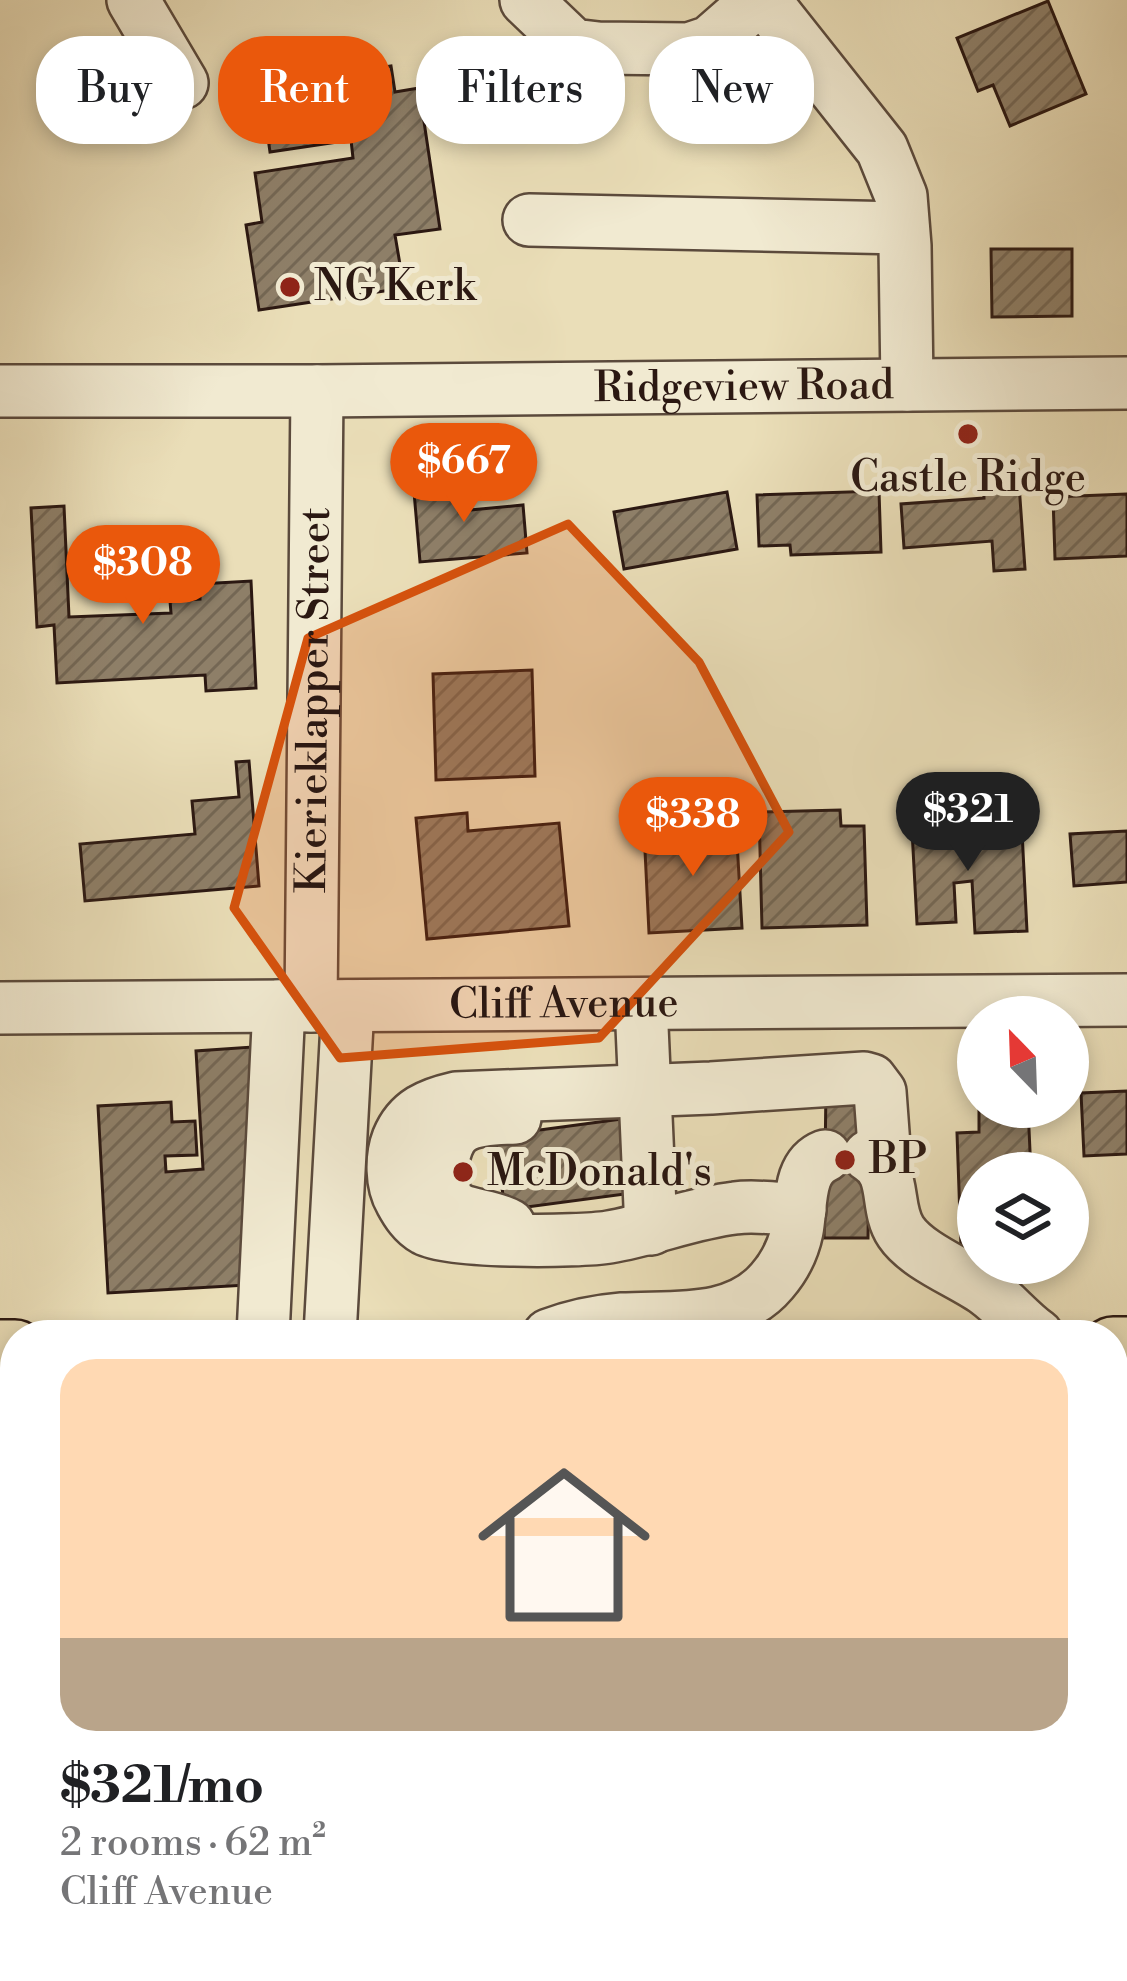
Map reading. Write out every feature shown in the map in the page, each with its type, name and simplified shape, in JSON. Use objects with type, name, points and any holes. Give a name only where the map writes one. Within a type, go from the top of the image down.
[{"type":"street","points":[[133,0],[154,36]]},
{"type":"street","points":[[526,0],[573,68],[598,48],[701,47],[761,0],[882,149],[901,196],[907,385]]},
{"type":"street","points":[[529,220],[903,228]]},
{"type":"street","name":"Ridgeview Road","points":[[0,391],[1127,382]]},
{"type":"street","name":"Kierieklapper Street","points":[[317,391],[313,1006],[329,1320]]},
{"type":"street","name":"Cliff Avenue","points":[[0,1008],[1127,1000]]},
{"type":"street","points":[[640,1004],[651,1228]]},
{"type":"street","name":"Kierieklapper Street","points":[[265,1320],[313,1006]]},
{"type":"street","points":[[800,1210],[734,1208],[602,1239],[536,1240],[502,1220],[453,1206],[443,1184],[443,1166],[451,1137],[463,1125],[482,1120],[568,1116],[643,1089],[871,1080],[880,1092],[860,1162],[896,1223],[909,1242],[985,1290],[1020,1320]]},
{"type":"street","points":[[639,1320],[700,1316],[741,1305],[769,1285],[788,1259],[810,1165],[860,1162]]},
{"type":"highlighted area","points":[[568,524],[699,662],[789,832],[599,1038],[340,1058],[234,908],[308,638]]},
{"type":"building","points":[[1048,1],[1086,94],[1010,126],[993,85],[978,91],[957,38]]},
{"type":"building","points":[[392,72],[395,92],[416,88],[416,144],[427,144],[440,229],[395,235],[404,288],[259,310],[246,225],[262,222],[255,173],[353,158],[351,144],[392,144]]},
{"type":"building","points":[[269,144],[324,144],[270,152]]},
{"type":"building","points":[[991,249],[1072,249],[1072,316],[992,317]]},
{"type":"building","points":[[1018,470],[1025,569],[994,571],[992,541],[904,548],[901,504],[984,498],[983,473]]},
{"type":"building","points":[[456,477],[459,511],[523,505],[527,553],[420,562],[413,480]]},
{"type":"building","points":[[879,491],[881,552],[791,555],[790,545],[759,546],[757,495]]},
{"type":"building","points":[[727,492],[737,549],[624,569],[614,512]]},
{"type":"building","points":[[1127,494],[1127,556],[1055,559],[1053,497]]},
{"type":"building","points":[[64,506],[69,617],[171,613],[170,601],[200,599],[200,584],[251,581],[256,688],[206,691],[205,675],[57,683],[54,625],[37,627],[31,508]]},
{"type":"building","points":[[532,670],[535,776],[436,780],[433,674]]},
{"type":"building","points":[[249,761],[259,886],[85,901],[80,844],[195,834],[192,801],[239,797],[236,762]]},
{"type":"building","points":[[944,809],[946,836],[1022,831],[1027,931],[975,933],[972,881],[954,883],[956,922],[917,924],[911,811]]},
{"type":"building","points":[[840,810],[841,826],[864,826],[867,925],[762,928],[759,812]]},
{"type":"building","points":[[467,813],[468,831],[559,823],[569,926],[427,939],[416,818]]},
{"type":"building","points":[[736,824],[742,928],[649,933],[644,830]]},
{"type":"building","points":[[1127,831],[1127,882],[1074,886],[1070,834]]},
{"type":"building","points":[[252,1047],[265,1284],[108,1293],[98,1106],[171,1102],[172,1122],[195,1121],[197,1155],[165,1156],[166,1172],[203,1169],[196,1051]]},
{"type":"building","points":[[826,1087],[870,1087],[868,1238],[824,1238]]},
{"type":"building","points":[[1127,1091],[1127,1154],[1084,1152],[1089,1093]]},
{"type":"building","points":[[644,1116],[655,1190],[505,1210],[495,1136]]},
{"type":"building","points":[[979,1128],[1029,1128],[1030,1152],[958,1152],[957,1133],[979,1132]]},
{"type":"place","name":"NG Kerk","points":[[290,287]]},
{"type":"place","name":"Castle Ridge","points":[[968,434]]},
{"type":"place","name":"BP","points":[[845,1160]]},
{"type":"place","name":"McDonald's","points":[[463,1172]]}]
